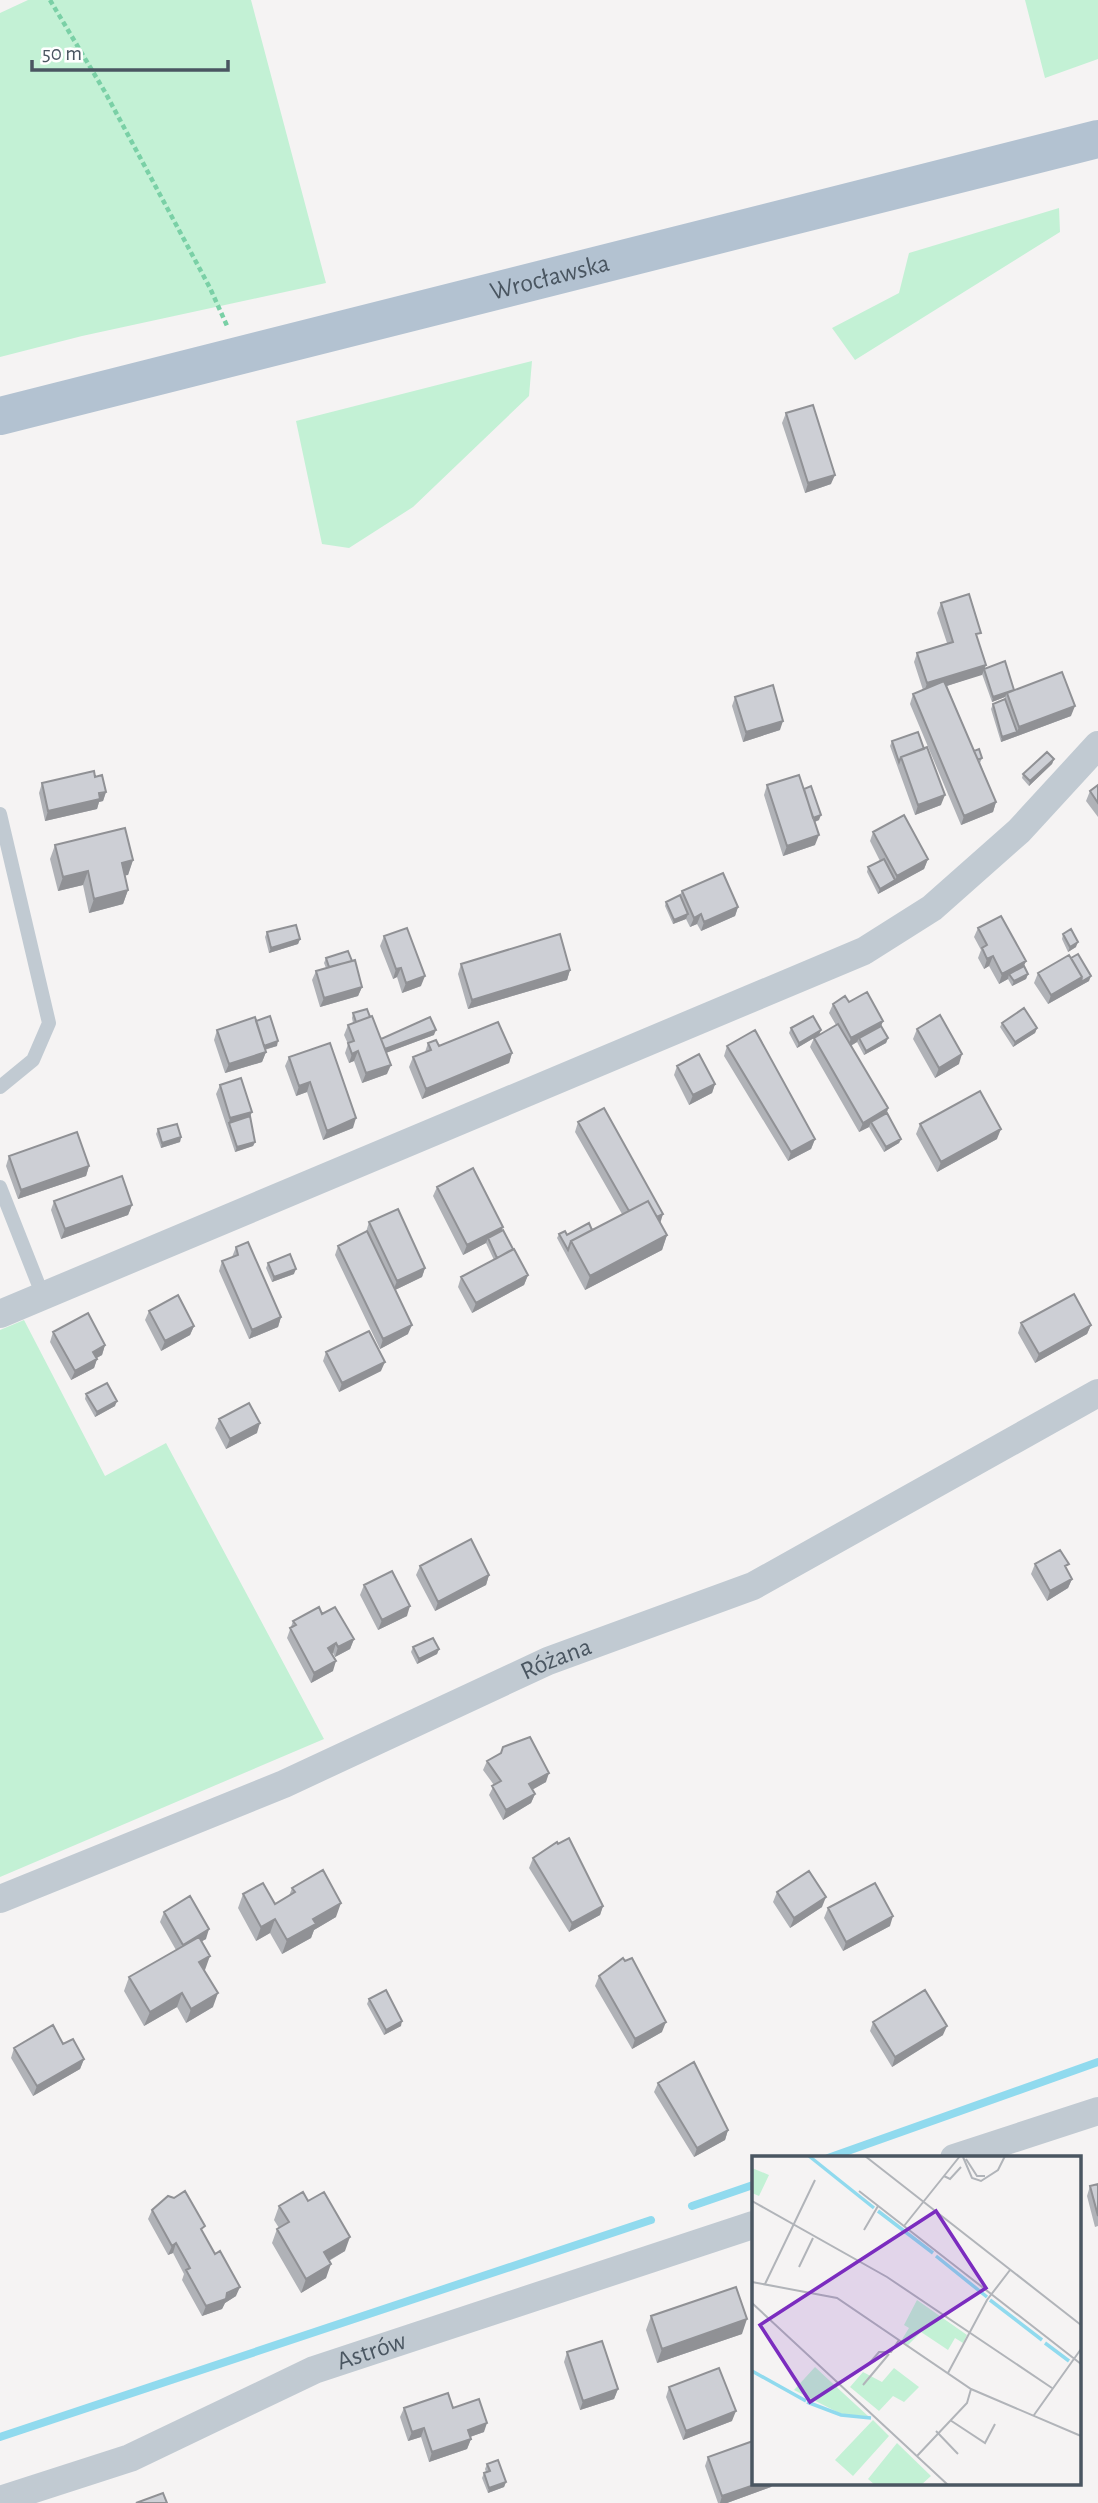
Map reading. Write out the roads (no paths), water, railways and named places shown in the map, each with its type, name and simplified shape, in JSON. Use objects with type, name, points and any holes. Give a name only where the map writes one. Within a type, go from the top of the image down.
[{"type":"main road","name":"Wrocławska","points":[[0,416],[1098,139]]},
{"type":"street","points":[[0,1314],[864,951],[932,908],[1019,831],[1098,745]]},
{"type":"street","name":"Różana","points":[[0,1899],[284,1784],[548,1661],[752,1586],[1098,1393]]},
{"type":"street","points":[[960,2156],[1098,2111]]},
{"type":"street","name":"Astrów","points":[[0,2500],[73,2479],[130,2458],[314,2370],[752,2225]]},
{"type":"lane","points":[[0,814],[49,1023],[33,1060],[0,1087]]},
{"type":"lane","points":[[0,1187],[43,1296]]},
{"type":"waterway","points":[[834,2156],[1098,2062]]},
{"type":"waterway","points":[[692,2206],[752,2185]]},
{"type":"waterway","points":[[0,2437],[651,2220]]}]
